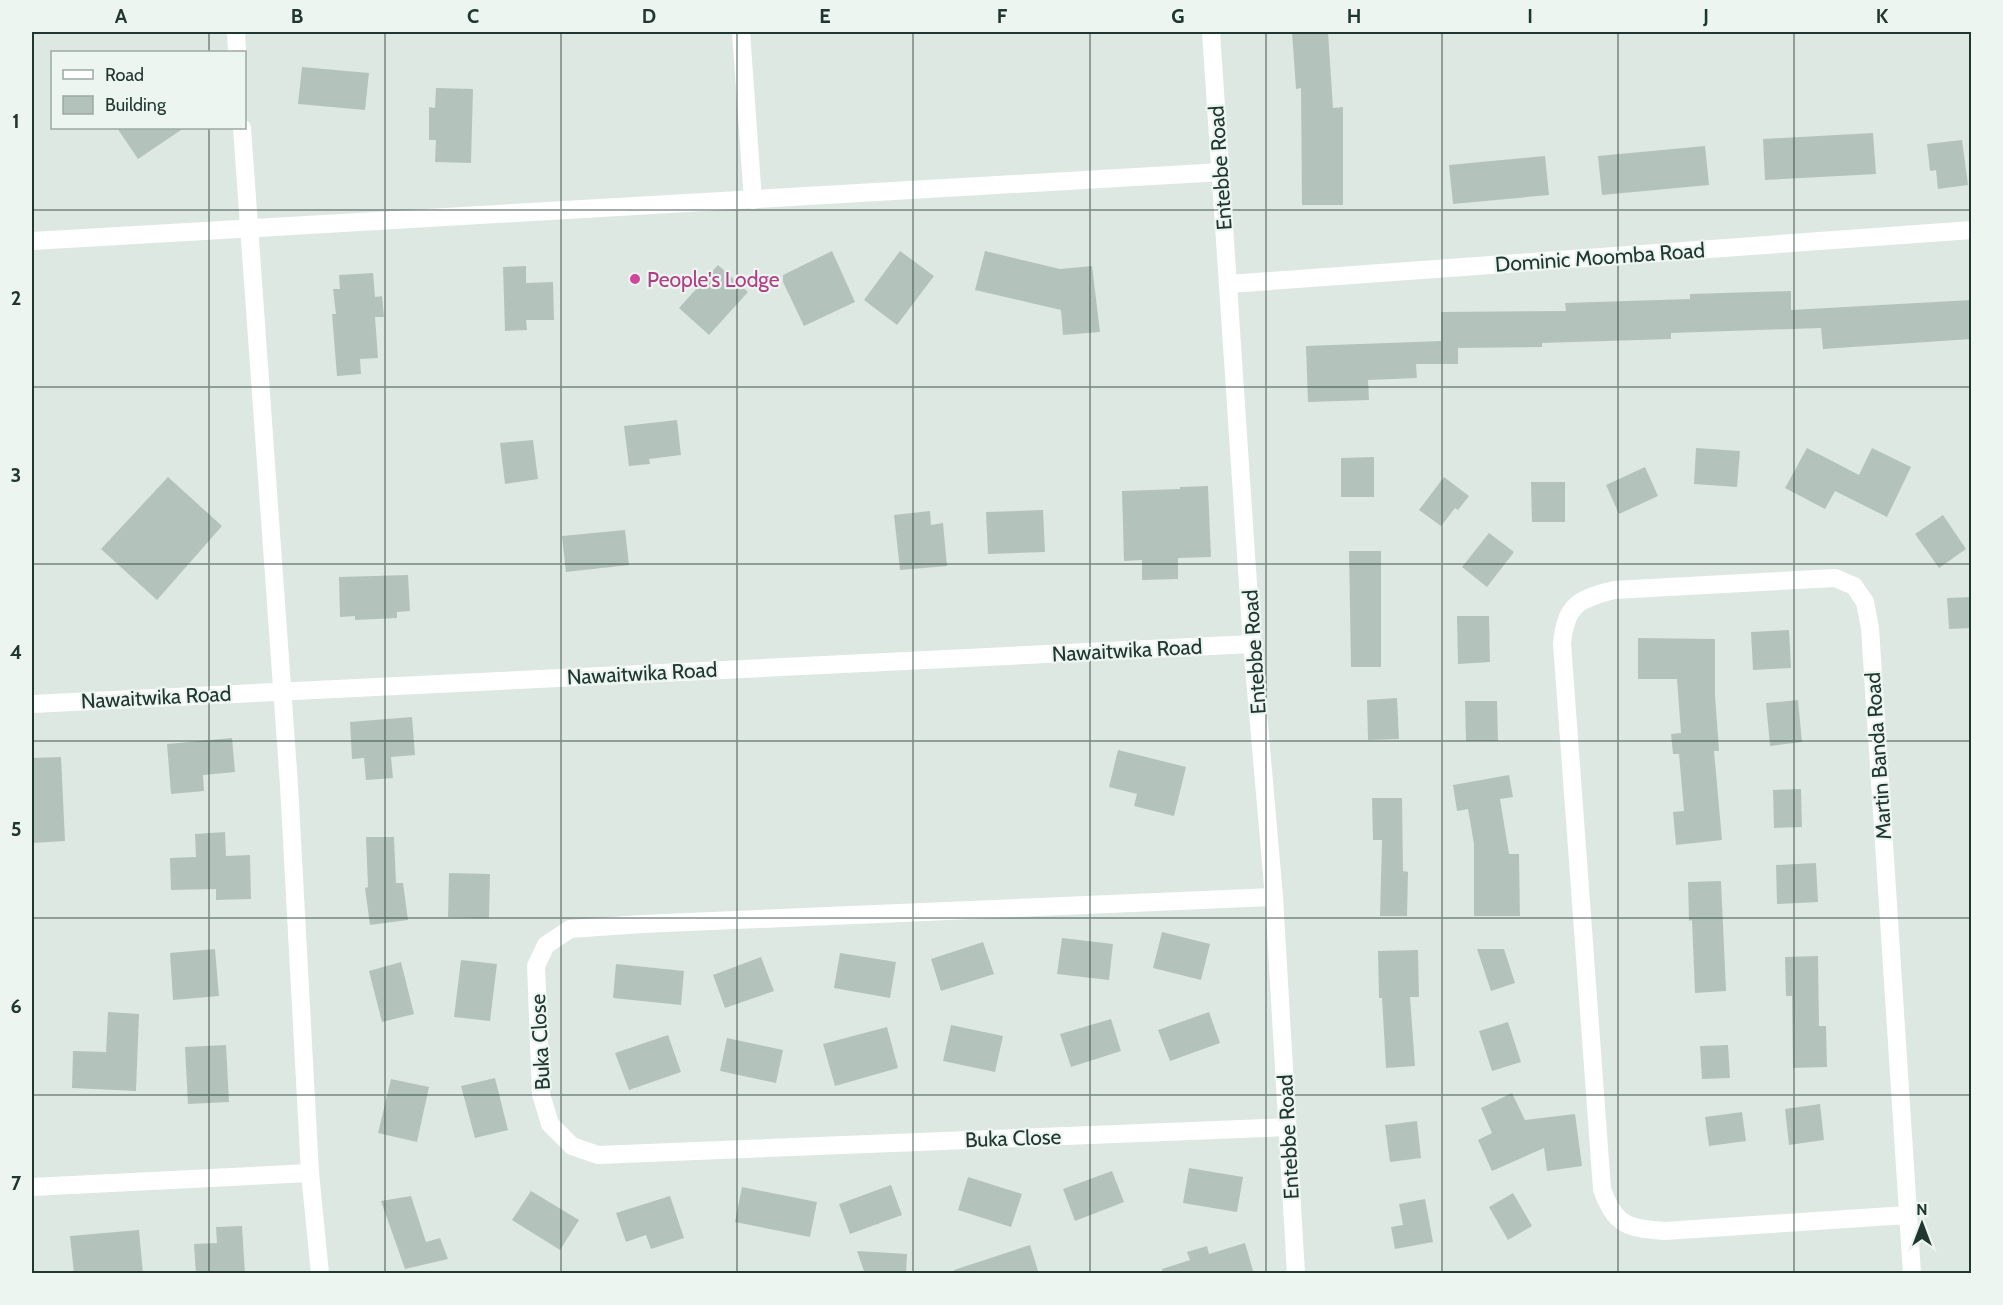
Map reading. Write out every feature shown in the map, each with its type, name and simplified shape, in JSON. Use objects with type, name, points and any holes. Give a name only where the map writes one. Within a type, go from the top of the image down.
[{"type":"street","points":[[236,32],[237,51]]},
{"type":"street","points":[[741,32],[753,200]]},
{"type":"street","name":"Entebbe Road","points":[[1211,32],[1252,644],[1274,897],[1296,1274]]},
{"type":"street","points":[[242,129],[282,690],[310,1173],[320,1274]]},
{"type":"street","points":[[32,241],[1221,172]]},
{"type":"street","name":"Dominic Moomba Road","points":[[1229,284],[1971,230]]},
{"type":"street","name":"Martin Banda Road","points":[[1907,1215],[1664,1232],[1642,1230],[1619,1220],[1608,1207],[1602,1189],[1562,643],[1564,622],[1574,607],[1592,595],[1614,590],[1835,578],[1854,586],[1865,602],[1870,628],[1912,1274]]},
{"type":"street","name":"Nawaitwika Road","points":[[32,704],[1252,644]]},
{"type":"street","name":"Buka Close","points":[[1274,897],[654,923],[570,929],[546,945],[536,966],[541,1094],[550,1124],[572,1146],[598,1155],[1288,1127]]},
{"type":"street","points":[[32,1187],[310,1173]]},
{"type":"building","points":[[1292,32],[1328,32],[1333,108],[1343,107],[1343,205],[1302,205],[1301,88],[1296,89]]},
{"type":"building","points":[[302,67],[369,73],[365,110],[298,104]]},
{"type":"building","points":[[436,88],[473,89],[471,163],[435,162],[436,140],[429,140],[429,107],[435,108]]},
{"type":"building","points":[[118,129],[183,129],[138,159]]},
{"type":"building","points":[[1873,133],[1876,174],[1765,180],[1763,139]]},
{"type":"building","points":[[1962,140],[1968,185],[1938,189],[1936,170],[1930,171],[1927,144]]},
{"type":"building","points":[[1705,146],[1709,185],[1602,195],[1598,156]]},
{"type":"building","points":[[1545,156],[1549,195],[1453,204],[1449,165]]},
{"type":"building","points":[[832,251],[855,302],[804,326],[783,282],[783,275]]},
{"type":"building","points":[[900,251],[934,276],[897,325],[864,300]]},
{"type":"building","points":[[985,251],[1060,269],[1092,266],[1100,332],[1063,335],[1061,310],[975,290]]},
{"type":"building","points":[[718,265],[748,292],[709,335],[679,308]]},
{"type":"building","points":[[526,266],[526,283],[553,282],[554,320],[526,320],[527,330],[505,331],[503,267]]},
{"type":"building","points":[[373,273],[375,297],[382,296],[384,317],[375,317],[378,358],[360,359],[361,374],[337,376],[332,314],[336,314],[333,289],[340,289],[339,275]]},
{"type":"building","points":[[1791,291],[1791,310],[1971,300],[1971,339],[1823,349],[1821,328],[1671,333],[1671,339],[1542,343],[1542,347],[1458,348],[1458,364],[1416,364],[1417,378],[1368,380],[1369,400],[1308,402],[1306,346],[1441,341],[1441,312],[1566,311],[1565,303],[1690,299],[1690,294]]},
{"type":"building","points":[[677,420],[681,455],[649,459],[650,464],[629,466],[624,426]]},
{"type":"building","points":[[533,440],[538,479],[505,484],[500,443]]},
{"type":"building","points":[[1696,448],[1740,451],[1737,487],[1694,484]]},
{"type":"building","points":[[1807,448],[1859,475],[1872,448],[1911,467],[1887,517],[1835,491],[1825,509],[1785,488]]},
{"type":"building","points":[[1374,457],[1374,497],[1341,497],[1341,458]]},
{"type":"building","points":[[1645,467],[1658,496],[1619,514],[1606,485]]},
{"type":"building","points":[[168,477],[222,526],[157,600],[101,549]]},
{"type":"building","points":[[1444,477],[1469,496],[1458,510],[1455,508],[1441,526],[1419,510]]},
{"type":"building","points":[[1531,482],[1565,482],[1565,522],[1532,522]]},
{"type":"building","points":[[1208,486],[1211,557],[1178,558],[1178,579],[1142,580],[1142,560],[1124,561],[1122,491]]},
{"type":"building","points":[[1043,510],[1045,552],[988,554],[986,512]]},
{"type":"building","points":[[930,511],[931,525],[943,523],[947,566],[900,570],[894,515]]},
{"type":"building","points":[[1943,515],[1966,549],[1939,568],[1915,534]]},
{"type":"building","points":[[625,530],[629,565],[566,572],[562,536]]},
{"type":"building","points":[[1489,533],[1514,552],[1487,587],[1462,567]]},
{"type":"building","points":[[1349,551],[1381,551],[1381,667],[1351,667]]},
{"type":"building","points":[[408,575],[410,611],[397,612],[397,618],[355,620],[355,616],[340,617],[339,577]]},
{"type":"building","points":[[1971,597],[1971,628],[1949,629],[1947,598]]},
{"type":"building","points":[[1457,616],[1489,616],[1490,662],[1458,664]]},
{"type":"building","points":[[1789,630],[1791,668],[1753,670],[1751,632]]},
{"type":"building","points":[[1638,638],[1715,639],[1715,695],[1719,751],[1714,751],[1722,840],[1676,845],[1673,812],[1684,811],[1679,754],[1673,754],[1671,734],[1681,733],[1677,679],[1638,679]]},
{"type":"building","points":[[1397,698],[1399,739],[1368,740],[1367,700]]},
{"type":"building","points":[[1798,700],[1802,742],[1770,746],[1766,703]]},
{"type":"building","points":[[1465,701],[1497,701],[1498,741],[1466,741]]},
{"type":"building","points":[[412,717],[415,755],[391,757],[393,778],[366,780],[364,758],[352,759],[350,722]]},
{"type":"building","points":[[232,738],[235,772],[203,775],[204,791],[171,794],[167,744]]},
{"type":"building","points":[[1118,750],[1186,767],[1174,816],[1134,806],[1137,794],[1109,787]]},
{"type":"building","points":[[61,757],[65,841],[32,843],[32,758]]},
{"type":"building","points":[[1509,775],[1513,797],[1500,799],[1509,854],[1519,854],[1520,916],[1474,916],[1474,844],[1468,809],[1457,811],[1453,785]]},
{"type":"building","points":[[1801,789],[1802,827],[1774,828],[1773,790]]},
{"type":"building","points":[[1372,798],[1402,798],[1403,871],[1408,872],[1407,916],[1380,916],[1382,840],[1373,840]]},
{"type":"building","points":[[225,832],[226,856],[250,855],[251,899],[216,900],[216,889],[171,890],[170,858],[196,857],[195,834]]},
{"type":"building","points":[[366,837],[394,837],[396,883],[403,883],[408,920],[370,925],[365,888],[368,887]]},
{"type":"building","points":[[1816,863],[1818,902],[1777,904],[1776,865]]},
{"type":"building","points":[[449,873],[490,874],[489,918],[448,917]]},
{"type":"building","points":[[1721,881],[1726,991],[1695,993],[1688,882]]},
{"type":"building","points":[[1162,932],[1210,944],[1201,980],[1153,968]]},
{"type":"building","points":[[1062,938],[1113,944],[1109,980],[1057,974]]},
{"type":"building","points":[[983,942],[994,974],[941,991],[931,959]]},
{"type":"building","points":[[215,949],[219,996],[173,1000],[170,953]]},
{"type":"building","points":[[1477,949],[1504,949],[1515,983],[1491,991]]},
{"type":"building","points":[[1418,950],[1419,997],[1410,997],[1415,1066],[1386,1068],[1382,998],[1379,998],[1378,951]]},
{"type":"building","points":[[840,953],[896,962],[890,998],[834,988]]},
{"type":"building","points":[[1818,956],[1819,1026],[1826,1026],[1827,1067],[1793,1068],[1792,996],[1786,996],[1785,957]]},
{"type":"building","points":[[761,957],[774,991],[725,1008],[713,975]]},
{"type":"building","points":[[461,960],[497,964],[490,1021],[454,1017]]},
{"type":"building","points":[[401,962],[414,1014],[382,1022],[369,971]]},
{"type":"building","points":[[616,964],[684,971],[681,1005],[613,998]]},
{"type":"building","points":[[108,1012],[139,1014],[136,1091],[72,1088],[73,1051],[106,1052]]},
{"type":"building","points":[[1209,1012],[1220,1043],[1170,1061],[1158,1030]]},
{"type":"building","points":[[1111,1019],[1121,1051],[1071,1067],[1060,1034]]},
{"type":"building","points":[[1508,1022],[1521,1062],[1492,1071],[1479,1031]]},
{"type":"building","points":[[951,1025],[1003,1036],[995,1072],[943,1061]]},
{"type":"building","points":[[887,1027],[898,1068],[835,1086],[823,1044]]},
{"type":"building","points":[[668,1035],[681,1072],[629,1090],[615,1053]]},
{"type":"building","points":[[727,1038],[783,1050],[776,1083],[720,1071]]},
{"type":"building","points":[[226,1045],[229,1102],[188,1104],[185,1047]]},
{"type":"building","points":[[1728,1045],[1730,1078],[1702,1079],[1700,1046]]},
{"type":"building","points":[[495,1078],[508,1130],[475,1138],[461,1086]]},
{"type":"building","points":[[391,1079],[429,1087],[417,1142],[378,1133]]},
{"type":"building","points":[[1512,1093],[1525,1120],[1575,1114],[1582,1166],[1547,1171],[1544,1148],[1492,1171],[1478,1140],[1492,1133],[1481,1108]]},
{"type":"building","points":[[1820,1104],[1824,1140],[1789,1145],[1785,1109]]},
{"type":"building","points":[[1742,1112],[1746,1141],[1709,1146],[1705,1117]]},
{"type":"building","points":[[1417,1121],[1421,1158],[1390,1162],[1385,1125]]},
{"type":"building","points":[[1189,1168],[1243,1177],[1237,1212],[1183,1203]]},
{"type":"building","points":[[1112,1171],[1124,1202],[1075,1221],[1063,1189]]},
{"type":"building","points":[[968,1177],[1022,1194],[1011,1227],[958,1210]]},
{"type":"building","points":[[891,1185],[902,1215],[850,1234],[839,1204]]},
{"type":"building","points":[[742,1187],[817,1202],[810,1237],[735,1222]]},
{"type":"building","points":[[531,1191],[579,1220],[560,1250],[512,1220]]},
{"type":"building","points":[[1513,1193],[1532,1226],[1508,1240],[1489,1207]]},
{"type":"building","points":[[411,1196],[426,1242],[440,1238],[448,1259],[405,1269],[381,1201]]},
{"type":"building","points":[[670,1196],[684,1238],[651,1249],[646,1235],[626,1242],[616,1213]]},
{"type":"building","points":[[1425,1199],[1433,1242],[1395,1249],[1391,1227],[1403,1225],[1399,1204]]},
{"type":"building","points":[[242,1226],[245,1274],[196,1274],[194,1244],[217,1243],[216,1227]]},
{"type":"building","points":[[139,1230],[143,1274],[74,1274],[70,1236]]},
{"type":"building","points":[[1245,1243],[1254,1274],[1163,1274],[1162,1269],[1190,1260],[1187,1252],[1207,1246],[1209,1254]]},
{"type":"building","points":[[1030,1245],[1039,1274],[955,1274],[954,1270]]},
{"type":"building","points":[[857,1251],[907,1254],[906,1274],[865,1274]]},
{"type":"place","name":"People's Lodge","points":[[635,279]]}]
